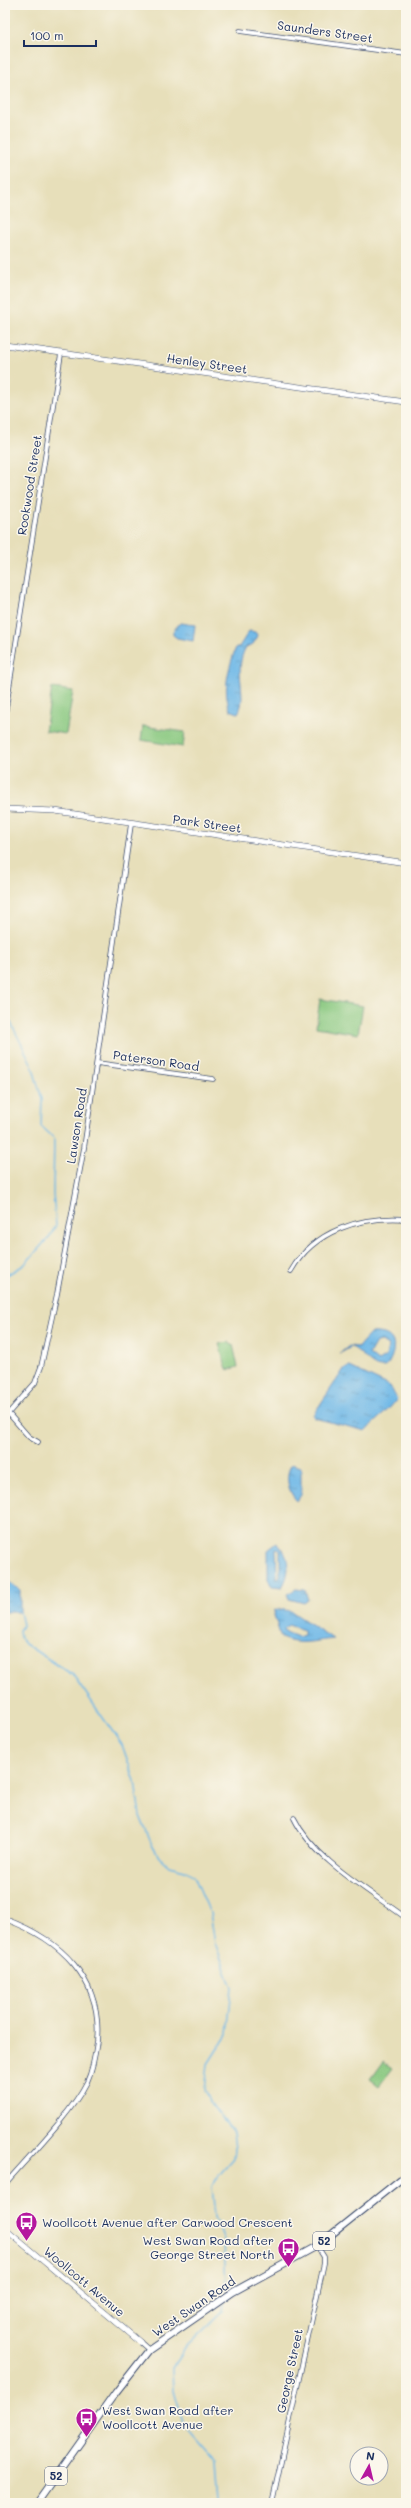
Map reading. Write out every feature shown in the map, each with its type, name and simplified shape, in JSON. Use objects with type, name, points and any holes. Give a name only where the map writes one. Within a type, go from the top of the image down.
[{"type":"main road","name":"West Swan Road","points":[[37,2503],[116,2392],[149,2350],[233,2292],[317,2246],[406,2175]]},
{"type":"street","name":"Saunders Street","points":[[240,31],[406,54]]},
{"type":"street","name":"Henley Street","points":[[5,345],[406,402]]},
{"type":"street","name":"Rookwood Street","points":[[5,714],[60,354]]},
{"type":"street","name":"Park Street","points":[[5,809],[55,811],[131,824],[406,863]]},
{"type":"street","name":"Lawson Road","points":[[7,1415],[35,1383],[41,1367],[75,1203],[97,1063],[131,824]]},
{"type":"street","name":"Paterson Road","points":[[97,1063],[213,1079]]},
{"type":"street","points":[[291,1271],[300,1255],[330,1233],[355,1223],[374,1220],[406,1220]]},
{"type":"street","points":[[7,1415],[29,1436],[38,1442]]},
{"type":"street","points":[[294,1818],[301,1832],[322,1856],[406,1918]]},
{"type":"street","points":[[5,1919],[29,1928],[53,1944],[74,1963],[95,2001],[98,2029],[95,2059],[86,2083],[70,2107],[5,2184]]},
{"type":"street","name":"Woollcott Avenue","points":[[5,2229],[149,2350]]},
{"type":"street","name":"George Street","points":[[272,2503],[324,2263],[324,2258],[317,2246]]},
{"type":"green space","points":[[52,688],[73,691],[66,734],[45,731]]},
{"type":"green space","points":[[143,726],[185,732],[183,747],[141,740]]},
{"type":"green space","points":[[320,999],[363,1006],[358,1034],[316,1027]]},
{"type":"green space","points":[[228,1342],[233,1345],[238,1367],[227,1370],[219,1344]]},
{"type":"green space","points":[[383,2061],[393,2068],[379,2086],[370,2079]]},
{"type":"water","points":[[180,623],[195,625],[193,641],[177,638],[173,635],[173,631]]},
{"type":"water","points":[[249,631],[255,632],[258,636],[253,644],[246,647],[242,656],[240,674],[242,699],[238,713],[230,710],[227,694],[227,678],[236,647],[239,647]]},
{"type":"water","points":[[371,1333],[380,1333],[390,1338],[394,1347],[391,1359],[387,1366],[382,1367],[372,1364],[356,1349],[351,1347],[339,1354],[349,1346],[358,1347]],"holes":[[[382,1341],[388,1346],[386,1356],[378,1361],[369,1354],[376,1342]]]},
{"type":"water","points":[[350,1367],[390,1386],[397,1399],[390,1408],[366,1431],[314,1418],[313,1415],[344,1369]]},
{"type":"water","points":[[292,1464],[301,1467],[301,1495],[297,1501],[291,1493],[288,1483],[288,1473]]},
{"type":"water","points":[[277,1543],[285,1553],[288,1570],[282,1587],[272,1586],[268,1580],[268,1550]],"holes":[[[276,1549],[280,1550],[280,1577],[277,1580]]]},
{"type":"water","points":[[5,1579],[20,1590],[20,1612],[5,1612]]},
{"type":"water","points":[[296,1589],[305,1590],[308,1600],[304,1603],[289,1599],[287,1594]]},
{"type":"water","points":[[275,1610],[291,1611],[333,1639],[313,1642],[294,1642],[281,1638],[274,1615]],"holes":[[[288,1625],[304,1630],[304,1635],[298,1637],[286,1632],[284,1629]]]},
{"type":"waterway","points":[[5,1017],[10,1021],[32,1065],[42,1099],[41,1126],[54,1138],[53,1194],[56,1225],[50,1236],[24,1265],[5,1276]]},
{"type":"waterway","points":[[20,1612],[23,1625],[19,1630],[20,1637],[25,1644],[73,1675],[122,1745],[135,1781],[140,1816],[152,1845],[159,1857],[169,1866],[185,1870],[194,1876],[210,1913],[215,1943],[232,1988],[227,2034],[208,2064],[205,2090],[211,2104],[233,2132],[235,2149],[234,2158],[219,2175],[212,2186],[215,2217],[224,2240],[226,2290]]},
{"type":"waterway","points":[[218,2503],[215,2461],[183,2424],[173,2390],[172,2368],[186,2347],[223,2311],[224,2303]]},
{"type":"place","name":"Woollcott Avenue after Carwood Crescent","points":[[27,2242]]},
{"type":"place","name":"West Swan Road after George Street North","points":[[289,2268]]},
{"type":"place","name":"West Swan Road after Woollcott Avenue","points":[[86,2438]]}]
